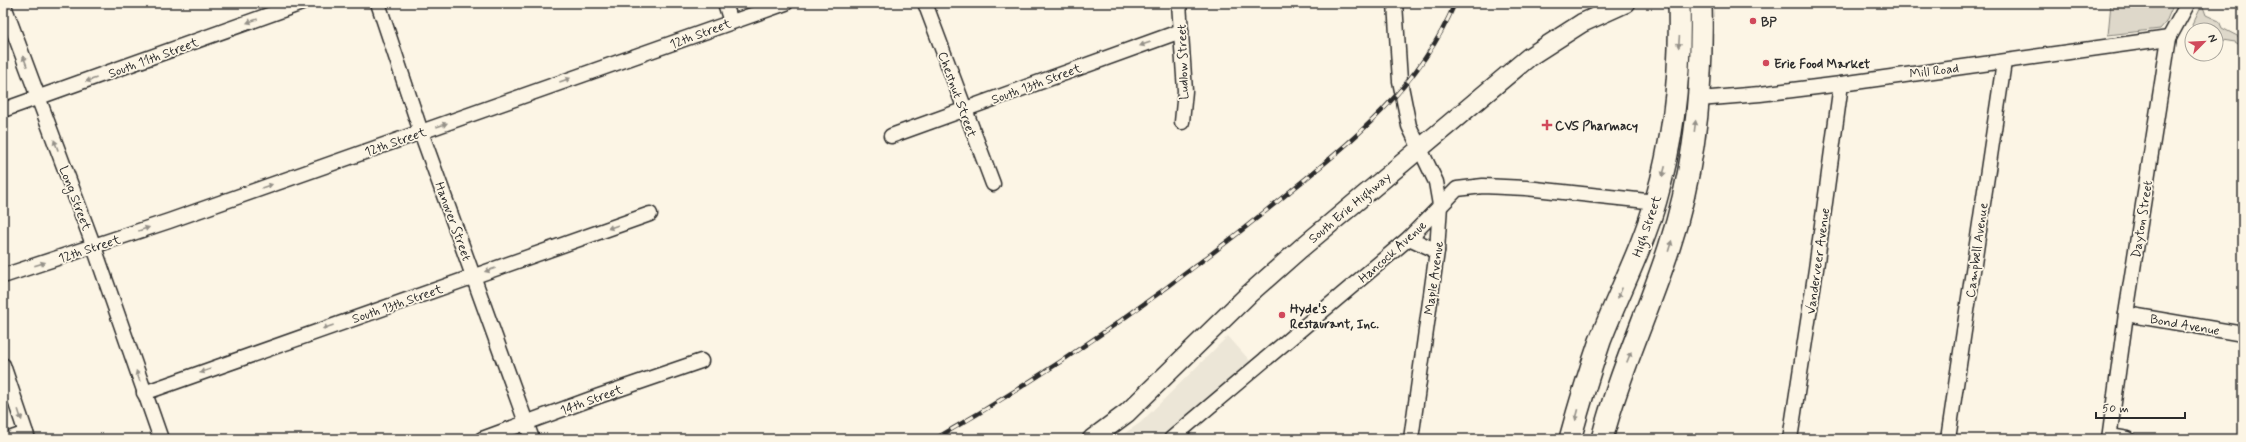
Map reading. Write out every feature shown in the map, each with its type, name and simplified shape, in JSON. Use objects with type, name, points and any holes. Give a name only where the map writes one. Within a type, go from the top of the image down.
[{"type":"highway","name":"High Street","points":[[1570,439],[1600,341],[1656,202],[1668,157],[1675,102],[1680,32],[1678,3]]},
{"type":"highway","name":"High Street","points":[[1602,439],[1615,393],[1648,309],[1670,246],[1690,165],[1699,99],[1701,3]]},
{"type":"main road","name":"South Erie Highway","points":[[1092,439],[1128,413],[1249,294],[1419,148],[1529,57],[1553,40],[1582,23],[1626,3]]},
{"type":"street","name":"Long Street","points":[[3,3],[94,247],[161,439]]},
{"type":"street","name":"South 11th Street","points":[[3,110],[302,3]]},
{"type":"street","name":"Hanover Street","points":[[378,3],[421,132],[532,439]]},
{"type":"street","points":[[725,3],[731,22]]},
{"type":"street","name":"12th Street","points":[[3,276],[94,247],[786,3]]},
{"type":"street","name":"Chestnut Street","points":[[925,3],[993,184]]},
{"type":"street","name":"Ludlow Street","points":[[1179,3],[1185,91],[1182,122]]},
{"type":"street","name":"Maple Avenue","points":[[1395,3],[1402,91],[1409,126],[1436,182],[1440,205],[1437,251],[1411,439]]},
{"type":"street","name":"Dayton Street","points":[[2110,438],[2126,314],[2169,38],[2188,3]]},
{"type":"street","name":"South 13th Street","points":[[891,136],[1181,31]]},
{"type":"street","name":"Mill Road","points":[[1699,99],[1760,94],[1841,84],[2169,38]]},
{"type":"street","name":"Campbell Avenue","points":[[1948,439],[2004,62]]},
{"type":"street","name":"Vanderveer Avenue","points":[[1790,439],[1816,269],[1841,84]]},
{"type":"street","name":"Hancock Avenue","points":[[1171,439],[1409,238],[1457,189],[1468,187],[1526,188],[1656,202]]},
{"type":"street","name":"South 13th Street","points":[[144,393],[650,214]]},
{"type":"street","points":[[1409,238],[1437,251]]},
{"type":"street","name":"Bond Avenue","points":[[2126,314],[2243,334]]},
{"type":"street","name":"14th Street","points":[[482,439],[599,396],[701,361]]},
{"type":"street","points":[[3,365],[27,436],[10,439]]},
{"type":"street","points":[[2110,438],[2128,439]]},
{"type":"shaded area","points":[[2111,3],[2174,3],[2166,22],[2160,29],[2108,35]]},
{"type":"shaded area","points":[[2202,4],[2206,15],[2219,22],[2193,22]]},
{"type":"shaded area","points":[[2224,29],[2243,39],[2243,47],[2235,42],[2224,40]]},
{"type":"shaded area","points":[[1228,336],[1251,362],[1157,439],[1116,439],[1140,423]]},
{"type":"railway","points":[[935,439],[1064,360],[1147,302],[1227,241],[1322,165],[1349,142],[1399,92],[1420,65],[1439,35],[1455,3]]},
{"type":"place","name":"BP","points":[[1753,21]]},
{"type":"place","name":"Erie Food Market","points":[[1766,63]]},
{"type":"place","name":"CVS Pharmacy","points":[[1547,125]]},
{"type":"place","name":"Hyde's Restaurant, Inc.","points":[[1282,315]]}]
